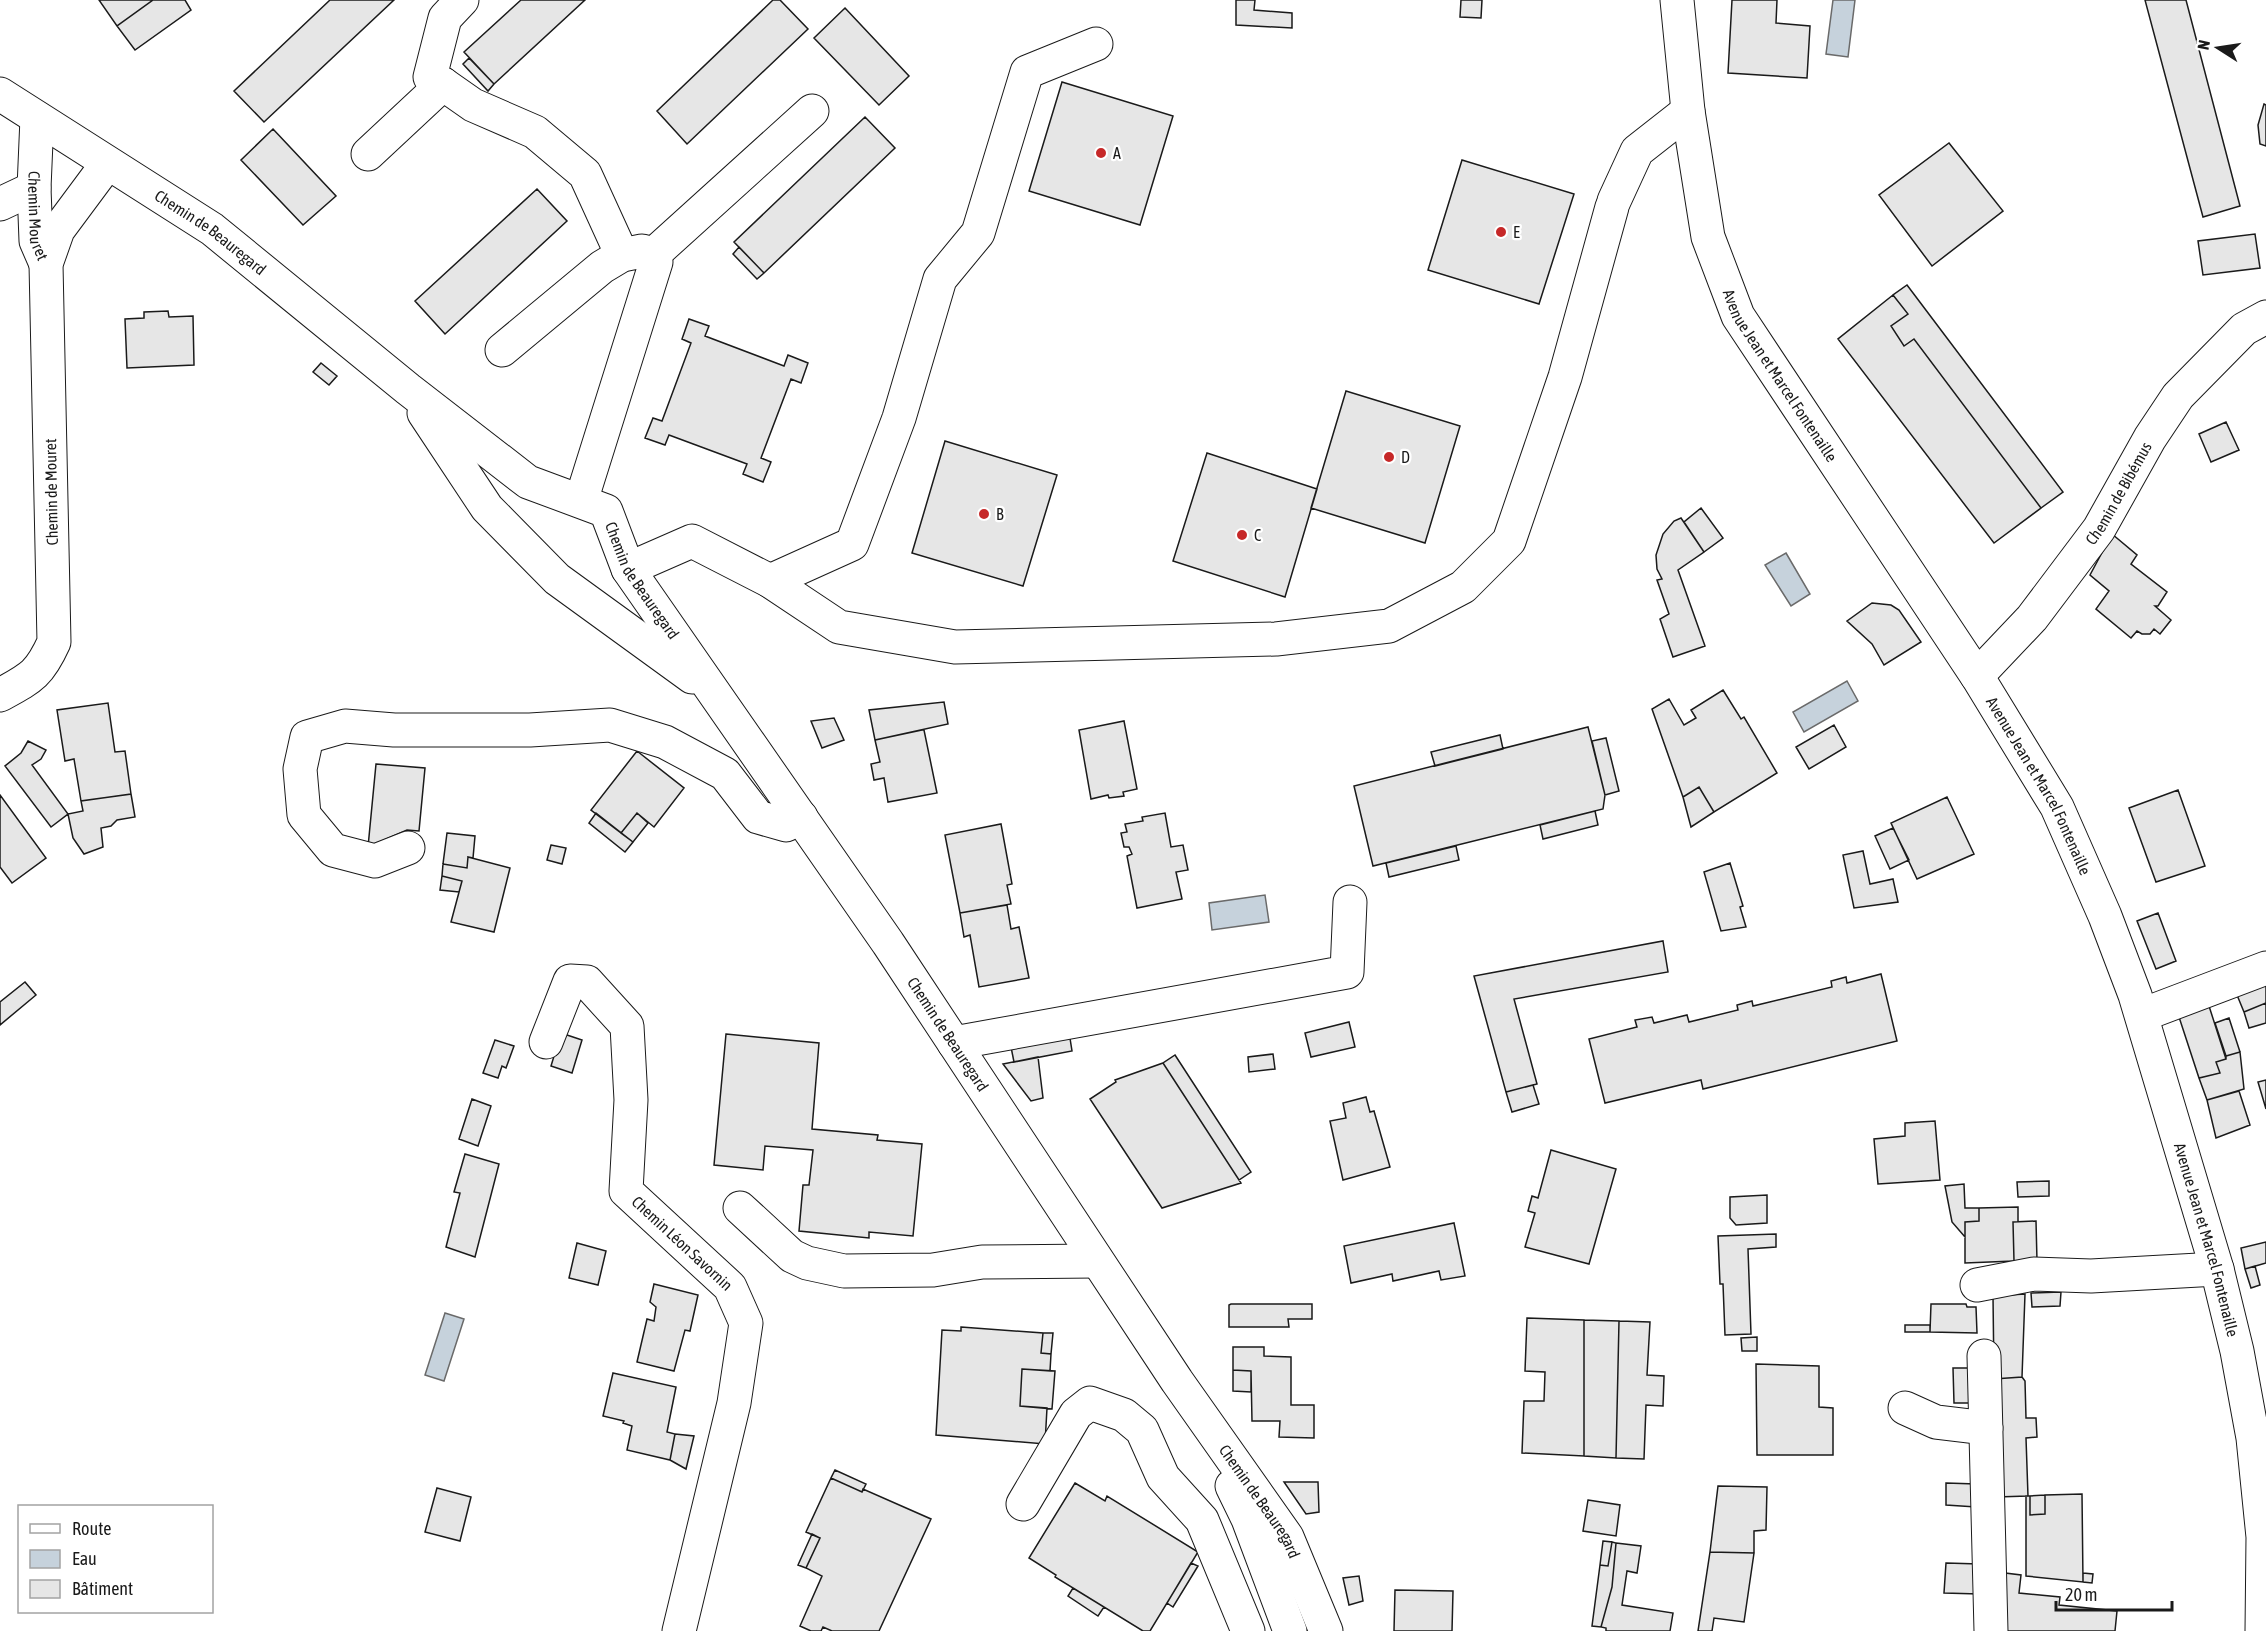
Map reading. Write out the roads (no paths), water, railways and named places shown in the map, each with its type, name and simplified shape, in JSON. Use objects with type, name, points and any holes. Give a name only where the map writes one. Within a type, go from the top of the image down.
[{"type":"street","points":[[462,0],[445,18],[430,77],[474,105],[535,132],[585,174],[622,255]]},
{"type":"street","name":"Avenue Jean et Marcel Fontenaille","points":[[1677,0],[1688,111],[1707,237],[1738,316],[1977,676],[2057,807],[2105,916],[2142,1015],[2217,1269],[2237,1352],[2253,1438],[2263,1538],[2262,1631]]},
{"type":"street","points":[[770,581],[852,544],[899,418],[940,279],[978,233],[1027,72],[1096,44]]},
{"type":"street","points":[[368,154],[443,84]]},
{"type":"street","name":"Chemin de Beauregard","points":[[0,93],[107,164],[212,229],[408,389],[528,482],[606,511],[628,569],[801,817],[954,1042],[1177,1381],[1287,1537],[1326,1631]]},
{"type":"street","points":[[654,254],[812,111]]},
{"type":"street","points":[[628,569],[692,541],[770,581],[839,627],[955,646],[1276,639],[1389,626],[1463,587],[1509,541],[1565,377],[1613,204],[1637,151],[1688,111]]},
{"type":"street","name":"Chemin Mouret","points":[[37,118],[34,188],[36,241],[46,264]]},
{"type":"street","name":"Chemin Mouret","points":[[46,264],[58,230],[107,164]]},
{"type":"street","points":[[0,204],[34,188]]},
{"type":"street","points":[[502,350],[602,267],[622,255],[642,251],[654,254]]},
{"type":"street","points":[[581,501],[656,262],[654,254]]},
{"type":"street","name":"Chemin de Mouret","points":[[0,695],[33,677],[45,663],[54,642],[46,264]]},
{"type":"street","name":"Chemin de Bibémus","points":[[1977,676],[2032,618],[2099,529],[2150,438],[2178,396],[2244,329],[2266,317]]},
{"type":"street","name":"Chemin de Beauregard","points":[[408,389],[488,508],[557,579],[713,692]]},
{"type":"street","points":[[408,848],[375,861],[333,850],[304,814],[300,769],[307,737],[345,726],[394,730],[530,730],[610,725],[665,742],[725,774],[758,817],[786,825],[801,817]]},
{"type":"street","points":[[954,1042],[1347,972],[1350,903]]},
{"type":"street","points":[[2142,1015],[2266,968]]},
{"type":"street","name":"Chemin Léon Savornin","points":[[546,1042],[570,981],[587,982],[627,1026],[631,1100],[626,1191],[729,1287],[746,1323],[734,1403],[680,1631]]},
{"type":"street","points":[[740,1208],[792,1256],[807,1263],[844,1270],[933,1270],[982,1262],[1097,1261]]},
{"type":"street","points":[[1977,1285],[2034,1274],[2091,1276],[2217,1269]]},
{"type":"street","points":[[1984,1356],[1991,1631]]},
{"type":"street","name":"Chemin de Beauregard","points":[[1177,1381],[1248,1519],[1290,1631]]},
{"type":"street","points":[[1023,1504],[1076,1414],[1090,1403],[1124,1415],[1142,1430],[1163,1478],[1202,1520],[1248,1631]]},
{"type":"street","points":[[1905,1408],[1936,1422],[1986,1428]]},
{"type":"water","points":[[1833,0],[1855,0],[1848,57],[1826,54]]},
{"type":"water","points":[[1786,553],[1810,594],[1791,606],[1765,565]]},
{"type":"water","points":[[1847,681],[1858,701],[1804,732],[1793,712]]},
{"type":"water","points":[[1265,895],[1269,922],[1212,930],[1209,903]]},
{"type":"water","points":[[445,1313],[464,1319],[444,1381],[425,1375]]},
{"type":"place","name":"A","points":[[1101,153]]},
{"type":"place","name":"E","points":[[1501,232]]},
{"type":"place","name":"D","points":[[1389,457]]},
{"type":"place","name":"B","points":[[984,514]]},
{"type":"place","name":"C","points":[[1242,535]]}]
